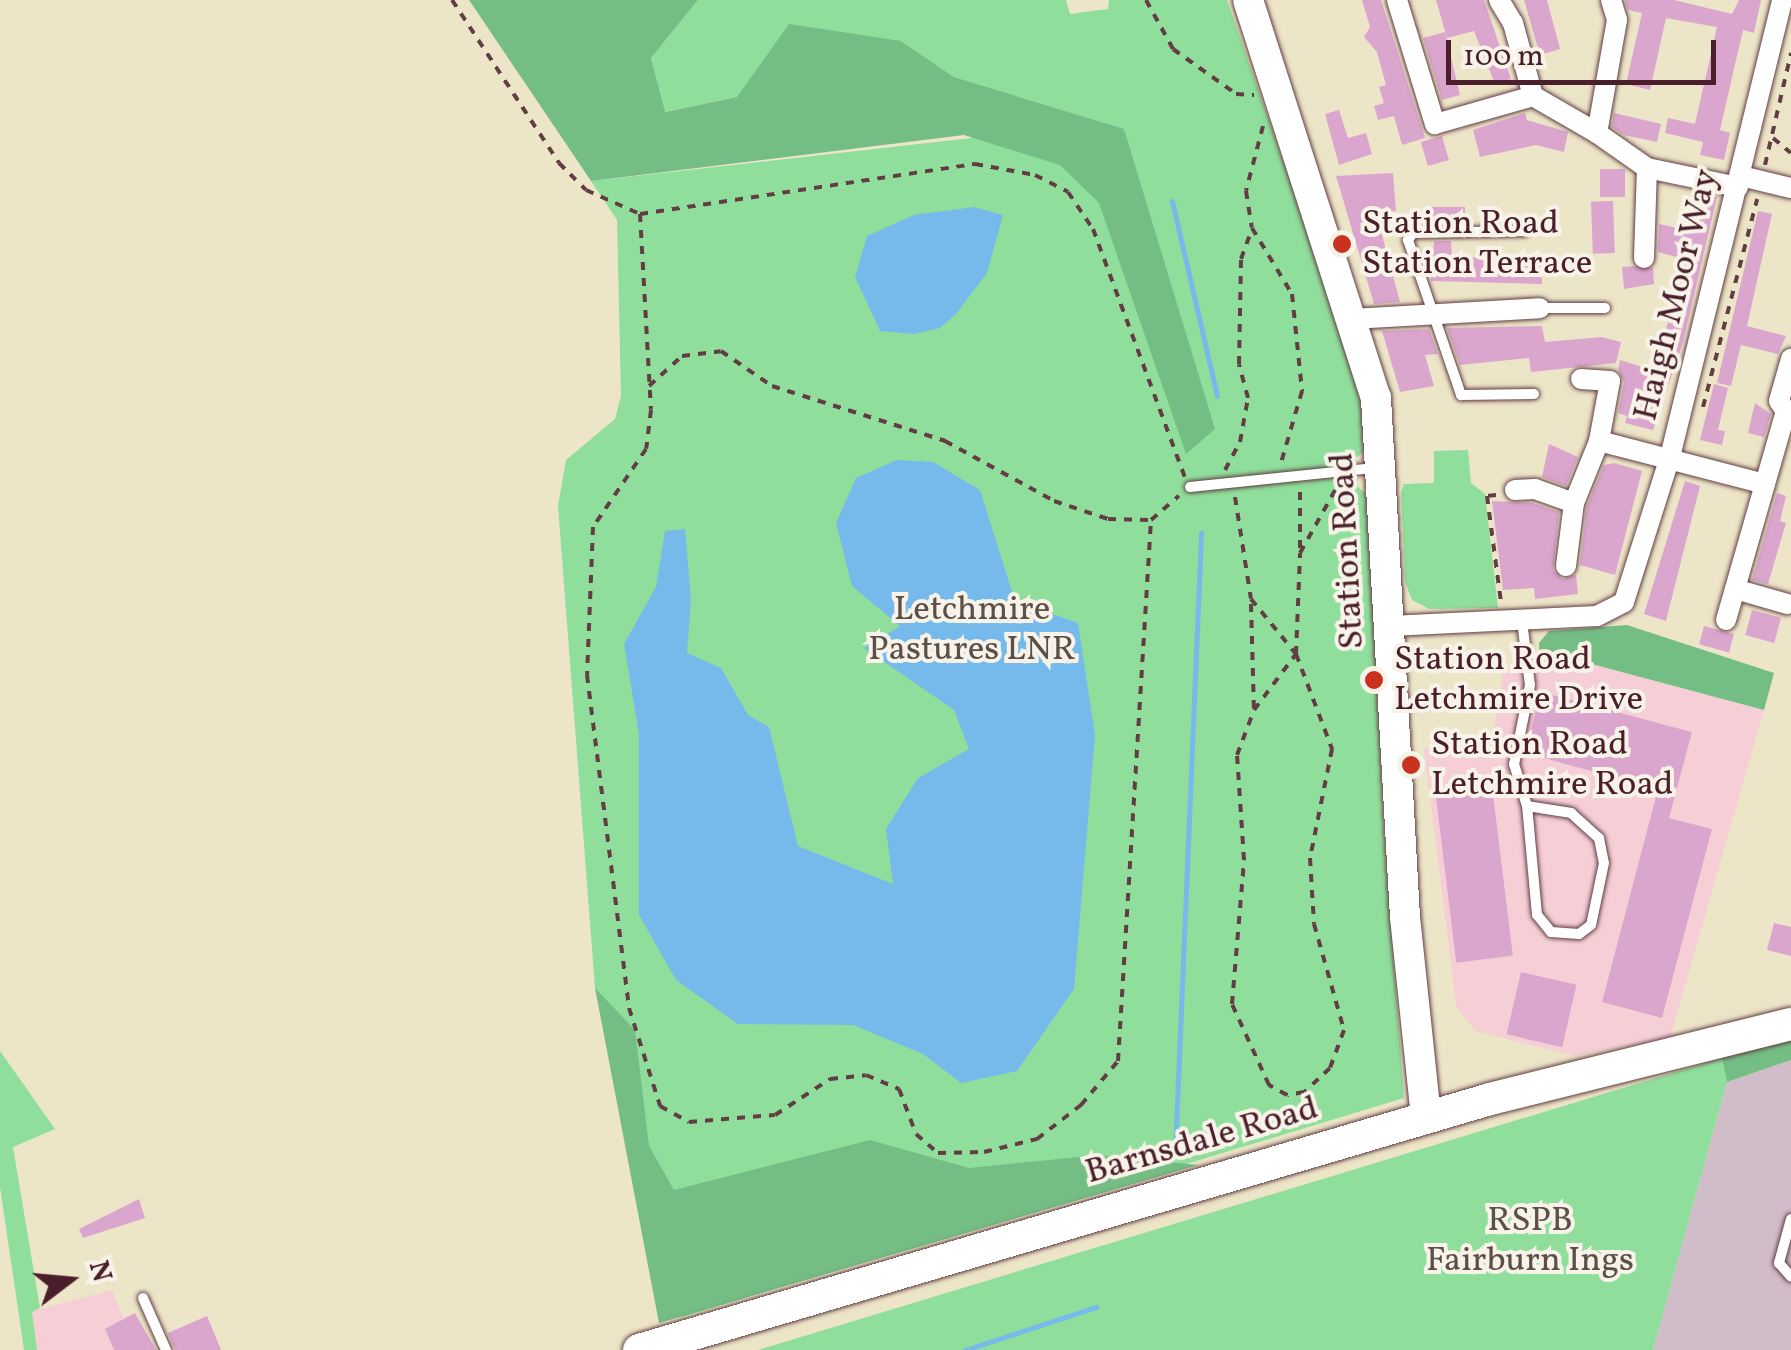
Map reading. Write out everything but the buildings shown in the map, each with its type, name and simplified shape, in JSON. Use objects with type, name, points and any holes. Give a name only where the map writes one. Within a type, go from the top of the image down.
[{"type":"main road","name":"Barnsdale Road","points":[[639,1350],[1426,1117],[1791,1024]]},
{"type":"street","name":"Station Road","points":[[1248,0],[1376,398],[1405,917],[1426,1117]]},
{"type":"street","points":[[1397,0],[1435,124],[1533,96]]},
{"type":"street","points":[[1499,0],[1513,23],[1533,96],[1598,133],[1647,168],[1791,188]]},
{"type":"street","points":[[1598,133],[1617,20],[1612,0]]},
{"type":"street","name":"Haigh Moor Way","points":[[1513,622],[1597,616],[1624,602],[1670,458],[1782,0]]},
{"type":"street","points":[[1644,258],[1647,168]]},
{"type":"street","points":[[1352,319],[1540,308]]},
{"type":"street","points":[[1726,620],[1787,421],[1779,401],[1791,359]]},
{"type":"street","points":[[1566,566],[1574,502],[1599,441],[1610,380],[1580,379]]},
{"type":"street","points":[[1599,441],[1765,484]]},
{"type":"street","points":[[1516,490],[1536,490],[1574,502]]},
{"type":"street","points":[[1735,590],[1786,604]]},
{"type":"street","points":[[1390,626],[1513,622]]},
{"type":"lane","points":[[1524,231],[1410,234],[1461,395],[1534,394]]},
{"type":"lane","points":[[1540,308],[1606,308]]},
{"type":"lane","points":[[1190,487],[1381,468]]},
{"type":"lane","points":[[1513,622],[1530,685],[1514,764],[1527,806],[1538,915],[1551,932],[1579,934],[1591,924],[1604,863],[1599,838],[1571,813],[1527,806]]},
{"type":"lane","points":[[1791,1219],[1780,1263],[1791,1277]]},
{"type":"lane","points":[[142,1298],[166,1350]]},
{"type":"path","points":[[452,0],[559,163],[586,190],[640,214],[975,164],[1035,175],[1068,192],[1093,229],[1190,487],[1151,520],[1108,519],[1054,502],[945,442],[772,386],[722,350],[682,356],[649,386]]},
{"type":"path","points":[[1146,0],[1172,49],[1236,94],[1280,96],[1258,135],[1246,191],[1252,228],[1292,294],[1302,391],[1278,478]]},
{"type":"path","points":[[1773,138],[1791,154]]},
{"type":"path","points":[[640,214],[649,386],[646,450],[594,527],[587,675],[629,1008],[660,1106],[689,1122],[776,1115],[830,1079],[866,1076],[899,1089],[916,1134],[938,1153],[984,1152],[1038,1139],[1081,1105],[1118,1062],[1151,520]]},
{"type":"path","points":[[1210,485],[1240,442],[1248,398],[1239,364],[1241,258],[1252,228]]},
{"type":"path","points":[[1300,553],[1344,472]]},
{"type":"path","points":[[1251,599],[1296,654],[1332,749],[1310,858],[1314,924],[1344,1030],[1330,1068],[1304,1092],[1287,1095],[1269,1085],[1232,1004],[1244,860],[1237,754],[1254,710],[1296,654],[1300,476]]},
{"type":"path","points":[[1233,482],[1251,599],[1254,710]]},
{"type":"path","points":[[1513,622],[1488,496],[1516,490]]},
{"type":"shaded area","points":[[1573,659],[1764,710],[1670,1038],[1575,1056],[1475,1031],[1456,1006],[1424,749],[1491,742],[1503,673],[1512,665]]},
{"type":"shaded area","points":[[1791,1060],[1791,1350],[1653,1350],[1727,1082]]},
{"type":"shaded area","points":[[112,1290],[123,1317],[135,1313],[150,1350],[37,1350],[32,1311]]},
{"type":"green space","points":[[469,0],[698,0],[651,58],[665,112],[737,97],[789,24],[901,41],[954,77],[1124,129],[1215,429],[1186,454],[1099,203],[1060,165],[964,135],[591,181]]},
{"type":"green space","name":"Letchmire Pastures LNR","points":[[698,0],[1066,0],[1070,14],[1108,9],[1109,0],[1227,0],[1363,389],[1367,449],[1356,458],[1358,487],[1370,497],[1384,830],[1404,1098],[682,1317],[672,1312],[595,988],[558,506],[566,460],[615,419],[621,396],[617,220],[591,181],[1104,123],[954,77],[901,41],[737,97],[664,112],[651,58]]},
{"type":"green space","points":[[1468,450],[1471,483],[1485,494],[1498,608],[1429,609],[1412,600],[1405,582],[1401,492],[1404,484],[1434,483],[1434,451]]},
{"type":"green space","points":[[1627,625],[1774,673],[1764,710],[1573,659],[1540,661],[1539,643],[1549,631]]},
{"type":"green space","points":[[595,988],[635,1030],[649,1146],[674,1190],[870,1140],[969,1168],[1098,1155],[1198,1165],[659,1323]]},
{"type":"green space","points":[[1791,1039],[1791,1060],[1727,1082],[1722,1058]]},
{"type":"green space","points":[[0,1051],[55,1129],[13,1147],[40,1308],[32,1312],[37,1350],[24,1350],[0,1187]]},
{"type":"green space","name":"RSPB Fairburn Ings","points":[[1722,1058],[1727,1082],[1653,1350],[758,1350]]},
{"type":"water","points":[[974,207],[1003,215],[987,273],[956,314],[940,328],[914,334],[880,331],[855,277],[867,236],[914,215]]},
{"type":"water","points":[[897,460],[933,462],[980,490],[1015,601],[1078,623],[1095,735],[1074,989],[1017,1071],[961,1083],[923,1054],[853,1025],[738,1024],[676,980],[639,915],[639,735],[624,644],[656,587],[665,531],[685,529],[691,600],[687,653],[721,668],[748,715],[769,727],[798,846],[893,884],[886,829],[918,778],[969,749],[954,710],[864,648],[900,626],[852,586],[836,523],[856,478]]},
{"type":"waterway","points":[[1172,201],[1217,396]]},
{"type":"waterway","points":[[1175,1152],[1201,533]]},
{"type":"waterway","points":[[965,1350],[1096,1307]]},
{"type":"place","name":"Station Road Station Terrace","points":[[1342,244]]},
{"type":"place","name":"Station Road Letchmire Drive","points":[[1374,680]]},
{"type":"place","name":"Station Road Letchmire Road","points":[[1411,765]]}]
